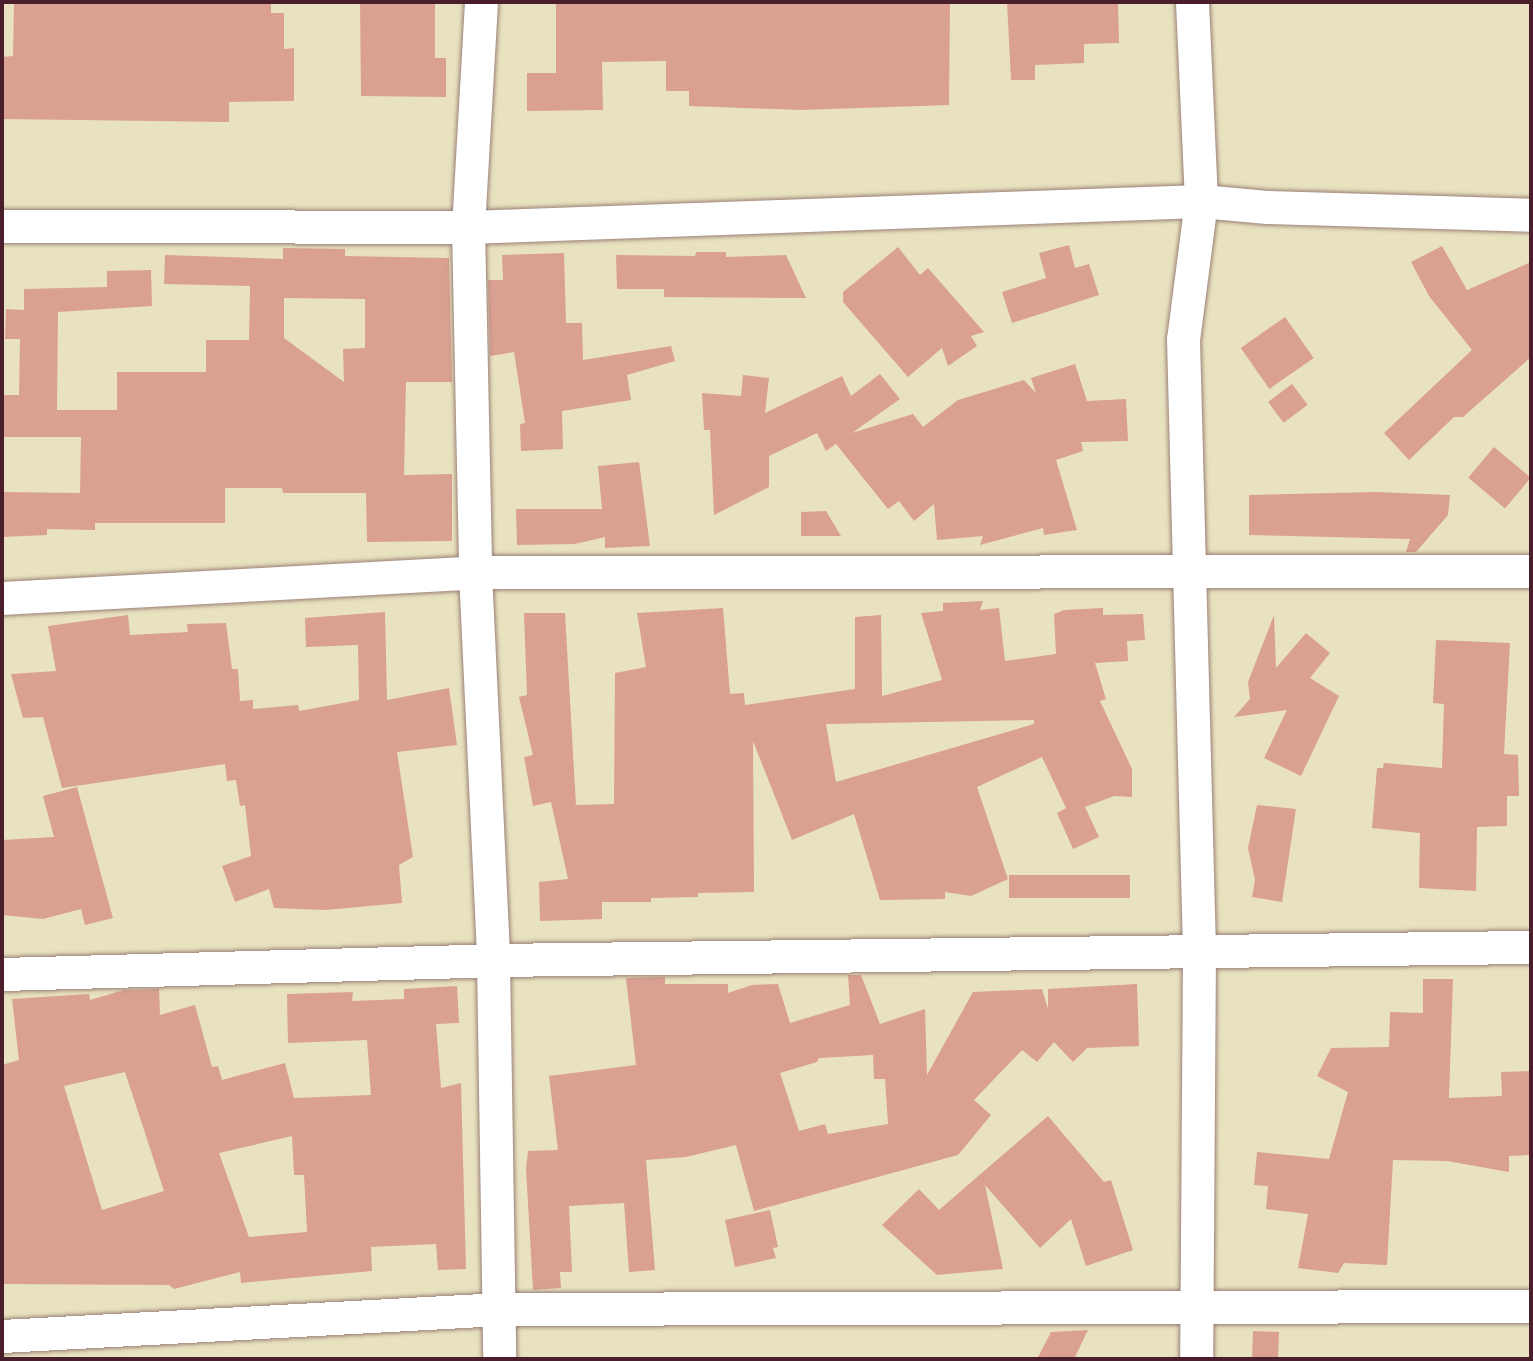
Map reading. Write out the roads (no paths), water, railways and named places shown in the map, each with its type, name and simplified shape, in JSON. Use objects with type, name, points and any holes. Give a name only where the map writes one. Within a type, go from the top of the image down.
[{"type":"street","points":[[481,2],[468,227],[475,572],[493,960],[496,1309],[499,1359]]},
{"type":"street","points":[[1192,2],[1201,201],[1183,339],[1199,952],[1196,1359]]},
{"type":"street","points":[[2,226],[468,227],[1201,201],[1267,208],[1531,215]]},
{"type":"street","points":[[2,598],[475,572],[1531,571]]},
{"type":"street","points":[[2,974],[493,960],[1531,947]]},
{"type":"street","points":[[2,1336],[496,1309],[1197,1304],[1531,1306]]}]
